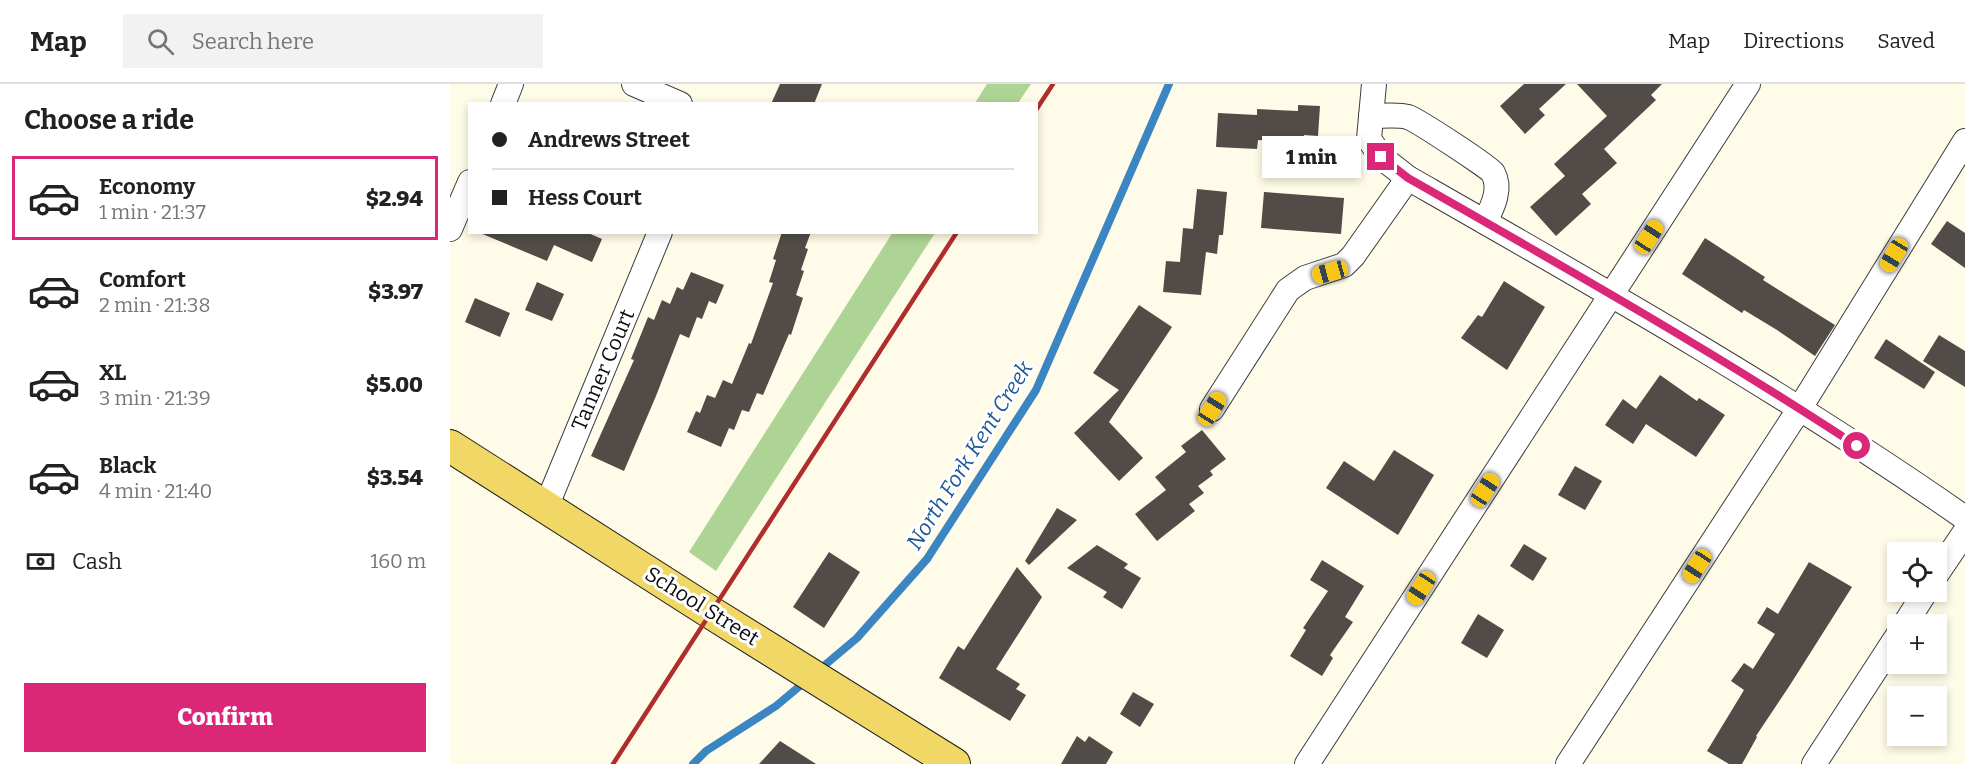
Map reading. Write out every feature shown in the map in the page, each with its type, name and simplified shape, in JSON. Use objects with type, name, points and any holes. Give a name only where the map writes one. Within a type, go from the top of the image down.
[{"type":"main road","name":"School Street","points":[[450,446],[954,764]]},
{"type":"street","points":[[504,102],[511,84]]},
{"type":"street","points":[[634,84],[675,102]]},
{"type":"street","points":[[1374,84],[1370,139],[1381,157],[1408,178],[1612,295],[1800,408],[1965,518]]},
{"type":"street","points":[[1307,764],[1748,84]]},
{"type":"street","points":[[1371,116],[1408,117],[1479,161],[1493,174],[1496,188],[1494,203],[1485,222]]},
{"type":"street","points":[[1568,764],[1800,408],[1965,141]]},
{"type":"street","points":[[1212,409],[1288,290],[1305,278],[1344,266],[1408,178]]},
{"type":"street","points":[[450,229],[468,187]]},
{"type":"street","name":"Tanner Court","points":[[546,507],[659,234]]},
{"type":"street","points":[[1947,559],[1965,532]]},
{"type":"street","points":[[1814,764],[1887,652]]},
{"type":"green space","points":[[987,84],[1031,84],[1019,102],[976,102]]},
{"type":"green space","points":[[892,234],[934,234],[716,571],[689,552]]},
{"type":"building","points":[[780,84],[822,84],[815,102],[772,102]]},
{"type":"building","points":[[1524,84],[1566,84],[1539,109],[1545,115],[1525,134],[1500,106]]},
{"type":"building","points":[[1577,84],[1662,84],[1651,95],[1656,100],[1604,149],[1617,163],[1582,194],[1591,204],[1556,236],[1530,207],[1565,176],[1554,164],[1607,116]]},
{"type":"building","points":[[1298,105],[1320,106],[1318,136],[1304,135],[1303,143],[1258,140],[1257,149],[1216,147],[1218,113],[1257,115],[1257,109],[1298,111]]},
{"type":"building","points":[[1197,189],[1227,192],[1223,235],[1219,235],[1217,254],[1206,252],[1201,295],[1163,292],[1166,261],[1180,262],[1183,228],[1193,229]]},
{"type":"building","points":[[1264,192],[1344,198],[1341,234],[1261,228]]},
{"type":"building","points":[[1947,221],[1965,233],[1965,268],[1931,244]]},
{"type":"building","points":[[482,234],[591,234],[602,239],[592,262],[554,245],[547,261]]},
{"type":"building","points":[[781,234],[810,234],[801,270],[804,271],[796,295],[803,298],[791,335],[789,334],[763,395],[757,393],[749,412],[742,410],[734,430],[729,428],[721,447],[687,432],[696,411],[700,413],[707,395],[715,398],[723,380],[732,384],[749,343],[751,344],[773,283],[769,282],[776,260],[773,259]]},
{"type":"building","points":[[1705,238],[1765,277],[1763,280],[1835,325],[1815,356],[1777,330],[1744,310],[1742,313],[1682,274]]},
{"type":"building","points":[[691,272],[724,285],[716,304],[709,301],[702,319],[697,317],[689,338],[680,334],[624,471],[591,456],[634,360],[631,359],[648,317],[654,320],[662,300],[670,304],[677,287],[683,290]]},
{"type":"building","points":[[1504,281],[1545,307],[1507,370],[1461,338],[1478,315],[1482,317]]},
{"type":"building","points":[[537,282],[564,294],[552,321],[525,310]]},
{"type":"building","points":[[475,298],[510,313],[500,337],[465,322]]},
{"type":"building","points":[[1139,305],[1172,327],[1109,422],[1143,458],[1119,481],[1074,433],[1119,390],[1093,373]]},
{"type":"building","points":[[1939,335],[1965,351],[1965,387],[1923,361]]},
{"type":"building","points":[[1886,339],[1935,372],[1924,389],[1874,358]]},
{"type":"building","points":[[1660,375],[1697,401],[1699,398],[1725,415],[1696,457],[1646,424],[1633,444],[1605,425],[1623,399],[1636,409]]},
{"type":"building","points":[[1202,430],[1226,459],[1210,471],[1213,475],[1198,486],[1204,493],[1189,504],[1195,511],[1157,541],[1135,514],[1166,490],[1155,477],[1186,452],[1181,446]]},
{"type":"building","points":[[1394,450],[1434,475],[1398,535],[1326,488],[1344,461],[1374,481]]},
{"type":"building","points":[[1575,466],[1602,481],[1585,510],[1558,495]]},
{"type":"building","points":[[1057,508],[1077,520],[1029,565],[1025,561]]},
{"type":"building","points":[[1524,544],[1547,558],[1533,581],[1510,566]]},
{"type":"building","points":[[1097,545],[1128,564],[1124,568],[1141,578],[1122,609],[1103,597],[1107,592],[1067,568]]},
{"type":"building","points":[[829,552],[860,572],[824,628],[793,607]]},
{"type":"building","points":[[1322,560],[1364,586],[1345,617],[1353,622],[1330,655],[1333,658],[1322,676],[1290,656],[1306,630],[1303,628],[1328,591],[1310,580]]},
{"type":"building","points":[[1809,562],[1852,587],[1756,736],[1742,764],[1729,764],[1707,751],[1744,690],[1731,681],[1744,663],[1753,669],[1775,634],[1757,623],[1767,607],[1778,614]]},
{"type":"building","points":[[1017,567],[1042,597],[996,669],[1020,684],[1016,689],[1026,695],[1010,721],[939,678],[958,646],[964,650]]},
{"type":"building","points":[[1478,614],[1504,630],[1487,658],[1461,643]]},
{"type":"building","points":[[1133,692],[1154,704],[1140,727],[1120,714]]},
{"type":"building","points":[[1077,736],[1085,742],[1089,736],[1113,752],[1106,764],[1061,764]]},
{"type":"building","points":[[780,741],[816,764],[759,764]]},
{"type":"waterway","name":"North Fork Kent Creek","points":[[819,670],[857,638],[927,559],[1036,390],[1169,84]]},
{"type":"waterway","name":"North Fork Kent Creek","points":[[693,764],[706,751],[776,706],[807,680]]},
{"type":"railway","points":[[1038,107],[1053,84]]},
{"type":"railway","points":[[613,764],[956,234]]},
{"type":"route","points":[[1381,157],[1408,178],[1630,306],[1800,408],[1857,446]]}]
